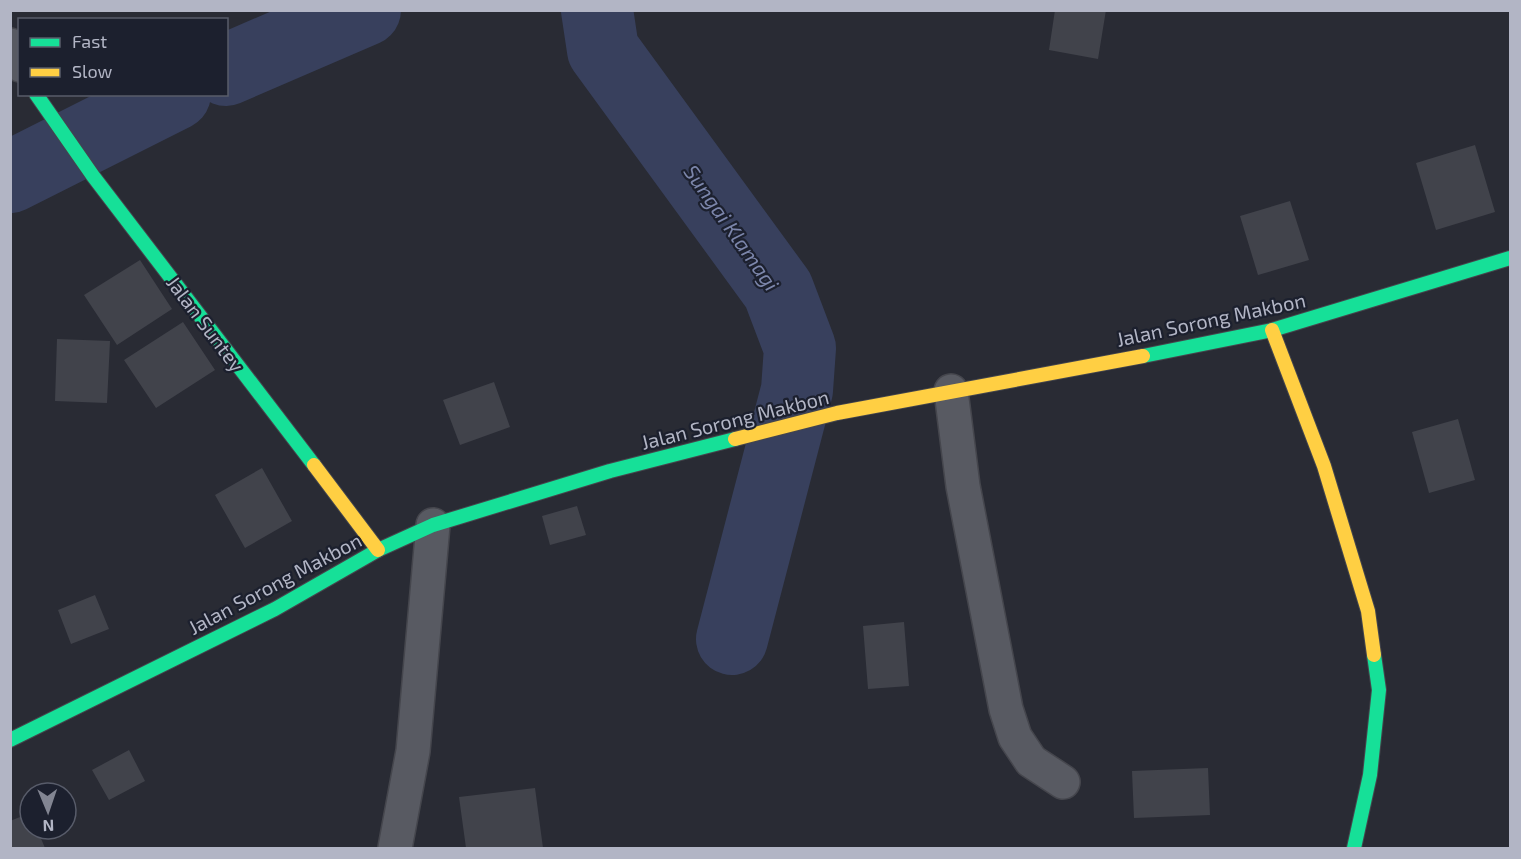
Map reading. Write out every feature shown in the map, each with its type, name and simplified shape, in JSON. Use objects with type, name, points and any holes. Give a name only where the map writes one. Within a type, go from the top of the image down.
[{"type":"main road","name":"Jalan Suntey","points":[[37,96],[93,177],[378,550]]},
{"type":"main road","name":"Jalan Sorong Makbon","points":[[10,740],[275,609],[378,550],[432,525],[610,471],[837,414],[1272,330],[1510,258]]},
{"type":"main road","points":[[1272,330],[1324,465],[1368,611],[1379,690],[1370,776],[1354,849]]},
{"type":"street","points":[[10,45],[18,61]]},
{"type":"street","points":[[951,391],[963,486],[1006,709],[1015,737],[1031,761],[1063,782]]},
{"type":"street","points":[[395,849],[413,751],[432,525]]},
{"type":"building","points":[[1055,10],[1106,10],[1098,59],[1049,50]]},
{"type":"building","points":[[1475,145],[1495,212],[1436,230],[1416,163]]},
{"type":"building","points":[[1290,201],[1309,260],[1258,275],[1240,216]]},
{"type":"building","points":[[140,260],[172,309],[117,345],[84,295]]},
{"type":"building","points":[[183,322],[215,370],[156,408],[124,360]]},
{"type":"building","points":[[57,339],[110,341],[107,403],[55,401]]},
{"type":"building","points":[[494,382],[510,427],[460,445],[443,400]]},
{"type":"building","points":[[1458,419],[1475,480],[1429,493],[1412,432]]},
{"type":"building","points":[[262,468],[292,521],[245,548],[215,495]]},
{"type":"building","points":[[577,506],[586,535],[550,545],[542,516]]},
{"type":"building","points":[[95,595],[109,629],[71,644],[58,610]]},
{"type":"building","points":[[904,622],[909,686],[868,689],[863,626]]},
{"type":"building","points":[[129,750],[145,781],[109,800],[92,770]]},
{"type":"building","points":[[1208,768],[1210,815],[1134,818],[1132,771]]},
{"type":"building","points":[[535,788],[543,848],[466,848],[459,797]]},
{"type":"building","points":[[18,818],[18,841],[42,841],[45,848],[10,848],[10,821]]},
{"type":"waterway","points":[[228,69],[365,10]]},
{"type":"waterway","name":"Sungai Klamagi","points":[[597,10],[603,50],[778,290],[800,348],[797,390],[732,639]]},
{"type":"waterway","points":[[10,177],[171,96]]},
{"type":"traffic: fast","points":[[37,96],[93,176],[314,465]]},
{"type":"traffic: fast","points":[[1143,356],[1272,330],[1510,258]]},
{"type":"traffic: fast","points":[[10,740],[275,609],[378,550],[433,525],[610,471],[735,439]]},
{"type":"traffic: fast","points":[[1354,848],[1370,775],[1379,690],[1374,655]]},
{"type":"traffic: slow","points":[[1272,330],[1324,466],[1368,611],[1374,655]]},
{"type":"traffic: slow","points":[[735,439],[837,413],[1143,356]]},
{"type":"traffic: slow","points":[[314,465],[378,550]]}]
